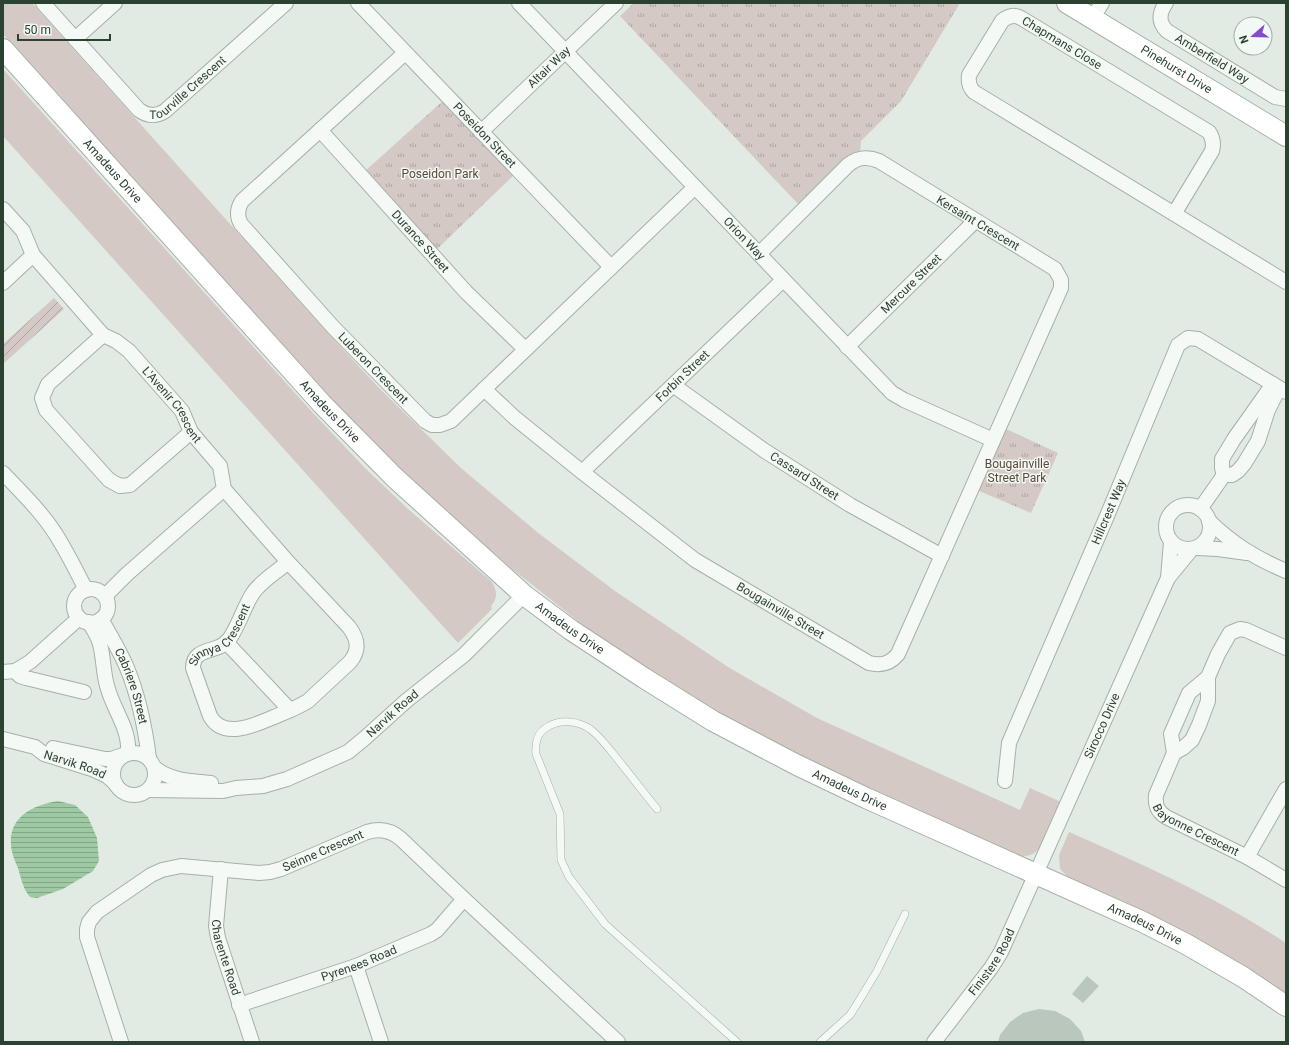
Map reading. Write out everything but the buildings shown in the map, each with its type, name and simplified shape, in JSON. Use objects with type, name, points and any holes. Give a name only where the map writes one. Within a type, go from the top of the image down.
[{"type":"street","name":"Tourville Crescent","points":[[43,3],[139,110],[143,113],[154,115],[165,111],[286,3]]},
{"type":"street","points":[[75,39],[115,3]]},
{"type":"street","name":"Poseidon Street","points":[[358,3],[611,267]]},
{"type":"street","name":"Orion Way","points":[[519,3],[758,254],[896,396],[993,440]]},
{"type":"street","name":"Altair Way","points":[[481,132],[616,3]]},
{"type":"street","name":"Pinehurst Drive","points":[[1067,3],[1097,11],[1286,136]]},
{"type":"street","name":"Amberfield Way","points":[[1166,3],[1161,12],[1160,18],[1162,26],[1167,31],[1276,97],[1286,99]]},
{"type":"street","name":"Chapmans Close","points":[[1174,214],[1212,151],[1213,143],[1209,132],[1021,18],[1014,15],[1005,18],[970,75],[969,80],[972,90],[1174,214],[1285,280]]},
{"type":"street","name":"Amadeus Drive","points":[[3,49],[327,410],[394,477],[524,595],[571,630],[644,678],[713,720],[796,765],[866,798],[1143,922],[1186,944],[1236,973],[1286,1006]]},
{"type":"street","name":"Luberon Crescent","points":[[405,53],[242,201],[238,217],[241,224],[333,327],[397,394],[428,423],[440,426],[448,423],[695,187]]},
{"type":"street","name":"Durance Street","points":[[320,130],[466,292],[526,349]]},
{"type":"street","name":"Kersaint Crescent","points":[[758,254],[848,165],[860,158],[867,157],[879,161],[1055,269],[1060,276],[1062,284],[993,440]]},
{"type":"street","name":"L'Avenir Crescent","points":[[3,209],[22,231],[33,255],[103,335],[116,341],[129,351],[182,411],[191,432],[220,466],[224,489]]},
{"type":"street","name":"Mercure Street","points":[[847,346],[975,221]]},
{"type":"street","points":[[3,283],[33,255]]},
{"type":"street","name":"Forbin Street","points":[[582,472],[783,280]]},
{"type":"street","points":[[103,335],[48,384],[42,398],[46,410],[109,480],[120,486],[130,485],[191,432]]},
{"type":"street","name":"Hillcrest Way","points":[[1006,781],[1009,743],[1104,524],[1178,345],[1188,338],[1198,339],[1280,388]]},
{"type":"street","name":"Cassard Street","points":[[674,385],[764,451],[850,505],[942,556]]},
{"type":"street","points":[[1224,475],[1232,475],[1244,464],[1258,441],[1268,410],[1280,388]]},
{"type":"street","points":[[1224,475],[1222,459],[1234,439],[1280,388]]},
{"type":"street","name":"Bougainville Street","points":[[484,389],[515,418],[695,560],[862,659],[875,665],[888,663],[898,654],[993,440]]},
{"type":"street","points":[[3,473],[47,521],[61,542],[86,590]]},
{"type":"street","points":[[1200,509],[1224,475]]},
{"type":"street","points":[[105,596],[127,574],[224,489]]},
{"type":"street","name":"Sinnya Crescent","points":[[224,489],[288,562],[349,627],[356,638],[358,647],[350,662],[308,701],[248,727],[227,728],[220,726],[215,723],[210,716],[193,666],[194,660],[198,655],[226,642],[253,593],[288,562]]},
{"type":"street","points":[[1249,554],[1218,549],[1183,549],[1171,542],[1167,535],[1167,520],[1170,514],[1183,506],[1190,505],[1200,509],[1222,534],[1249,554],[1286,571]]},
{"type":"street","points":[[1194,549],[1208,538],[1210,531],[1209,521]]},
{"type":"street","name":"Sirocco Drive","points":[[1168,578],[1171,542]]},
{"type":"street","name":"Sirocco Drive","points":[[1036,874],[1168,578],[1194,549]]},
{"type":"street","points":[[9,672],[30,662],[90,619],[107,612],[108,607],[105,596],[96,590],[86,590],[79,594],[75,602],[76,613],[90,619]]},
{"type":"street","name":"Narvik Road","points":[[148,790],[223,791],[236,788],[264,786],[287,779],[348,752],[406,701],[464,656],[524,595]]},
{"type":"street","name":"Cabriere Street","points":[[90,619],[127,668],[142,714],[152,763]]},
{"type":"street","name":"Cabriere Street","points":[[90,619],[99,642],[108,690],[127,736],[128,745],[125,754]]},
{"type":"street","name":"Bayonne Crescent","points":[[1174,754],[1192,740],[1199,725],[1208,701],[1208,677],[1226,638],[1230,633],[1246,630],[1286,648]]},
{"type":"street","points":[[226,642],[290,710]]},
{"type":"street","points":[[9,672],[26,678],[84,692]]},
{"type":"street","name":"Bayonne Crescent","points":[[1208,677],[1189,693],[1171,734],[1174,754],[1156,795],[1155,802],[1157,808],[1166,817],[1247,858],[1286,880]]},
{"type":"street","points":[[119,714],[139,706]]},
{"type":"street","name":"Narvik Road","points":[[3,739],[34,747],[45,746],[105,759],[111,759],[125,754]]},
{"type":"street","name":"Narvik Road","points":[[34,747],[44,754],[102,773],[115,783]]},
{"type":"street","points":[[139,752],[152,763],[155,778],[152,785],[148,790],[138,795],[128,794],[122,791],[112,777],[117,760],[125,754],[139,752]]},
{"type":"street","name":"Narvik Road","points":[[152,763],[167,776],[181,780],[223,784],[236,788]]},
{"type":"street","points":[[1247,858],[1286,789]]},
{"type":"street","name":"Seinne Crescent","points":[[122,1042],[88,941],[87,933],[89,922],[97,912],[151,875],[162,870],[181,866],[259,872],[276,871],[367,832],[382,830],[393,832],[402,839],[464,899],[618,1042]]},
{"type":"street","name":"Charente Road","points":[[221,869],[217,932],[219,944],[252,1042]]},
{"type":"street","name":"Finistere Road","points":[[934,1042],[997,960],[1036,874]]},
{"type":"street","name":"Pyrenees Road","points":[[239,1005],[356,966],[431,934],[437,930],[464,899]]},
{"type":"street","points":[[356,966],[381,1042]]},
{"type":"lane","points":[[657,809],[607,747],[589,728],[574,722],[563,722],[552,724],[544,728],[538,735],[535,744],[536,754],[560,814],[561,860],[569,877],[605,924],[737,1042]]},
{"type":"lane","points":[[820,1042],[850,1014],[857,1004],[877,971],[905,914]]},
{"type":"green space","points":[[3,3],[32,3],[325,330],[380,389],[461,468],[537,532],[615,591],[728,667],[817,718],[1020,810],[1030,788],[1061,802],[1046,836],[1036,852],[1029,855],[1018,855],[856,783],[744,727],[627,656],[588,629],[511,568],[431,500],[368,439],[294,359],[3,34]]},
{"type":"green space","points":[[634,3],[960,3],[901,101],[861,141],[860,152],[800,206],[620,16]]},
{"type":"green space","points":[[3,69],[313,413],[364,467],[407,508],[492,582],[496,594],[495,600],[491,606],[492,609],[458,643],[3,136]]},
{"type":"green space","name":"Poseidon Park","points":[[444,100],[515,174],[435,251],[364,172]]},
{"type":"green space","points":[[54,298],[64,309],[3,364],[3,344]]},
{"type":"green space","name":"Bougainville Street Park","points":[[1004,428],[1058,453],[1031,513],[977,490]]},
{"type":"green space","points":[[1069,832],[1180,883],[1234,911],[1286,943],[1286,994],[1226,956],[1179,929],[1068,877],[1060,869],[1059,855]]},
{"type":"shaded area","points":[[58,801],[75,805],[88,817],[97,838],[99,861],[93,871],[63,889],[37,898],[30,897],[24,887],[12,853],[11,834],[19,819],[32,809],[40,805]]}]
